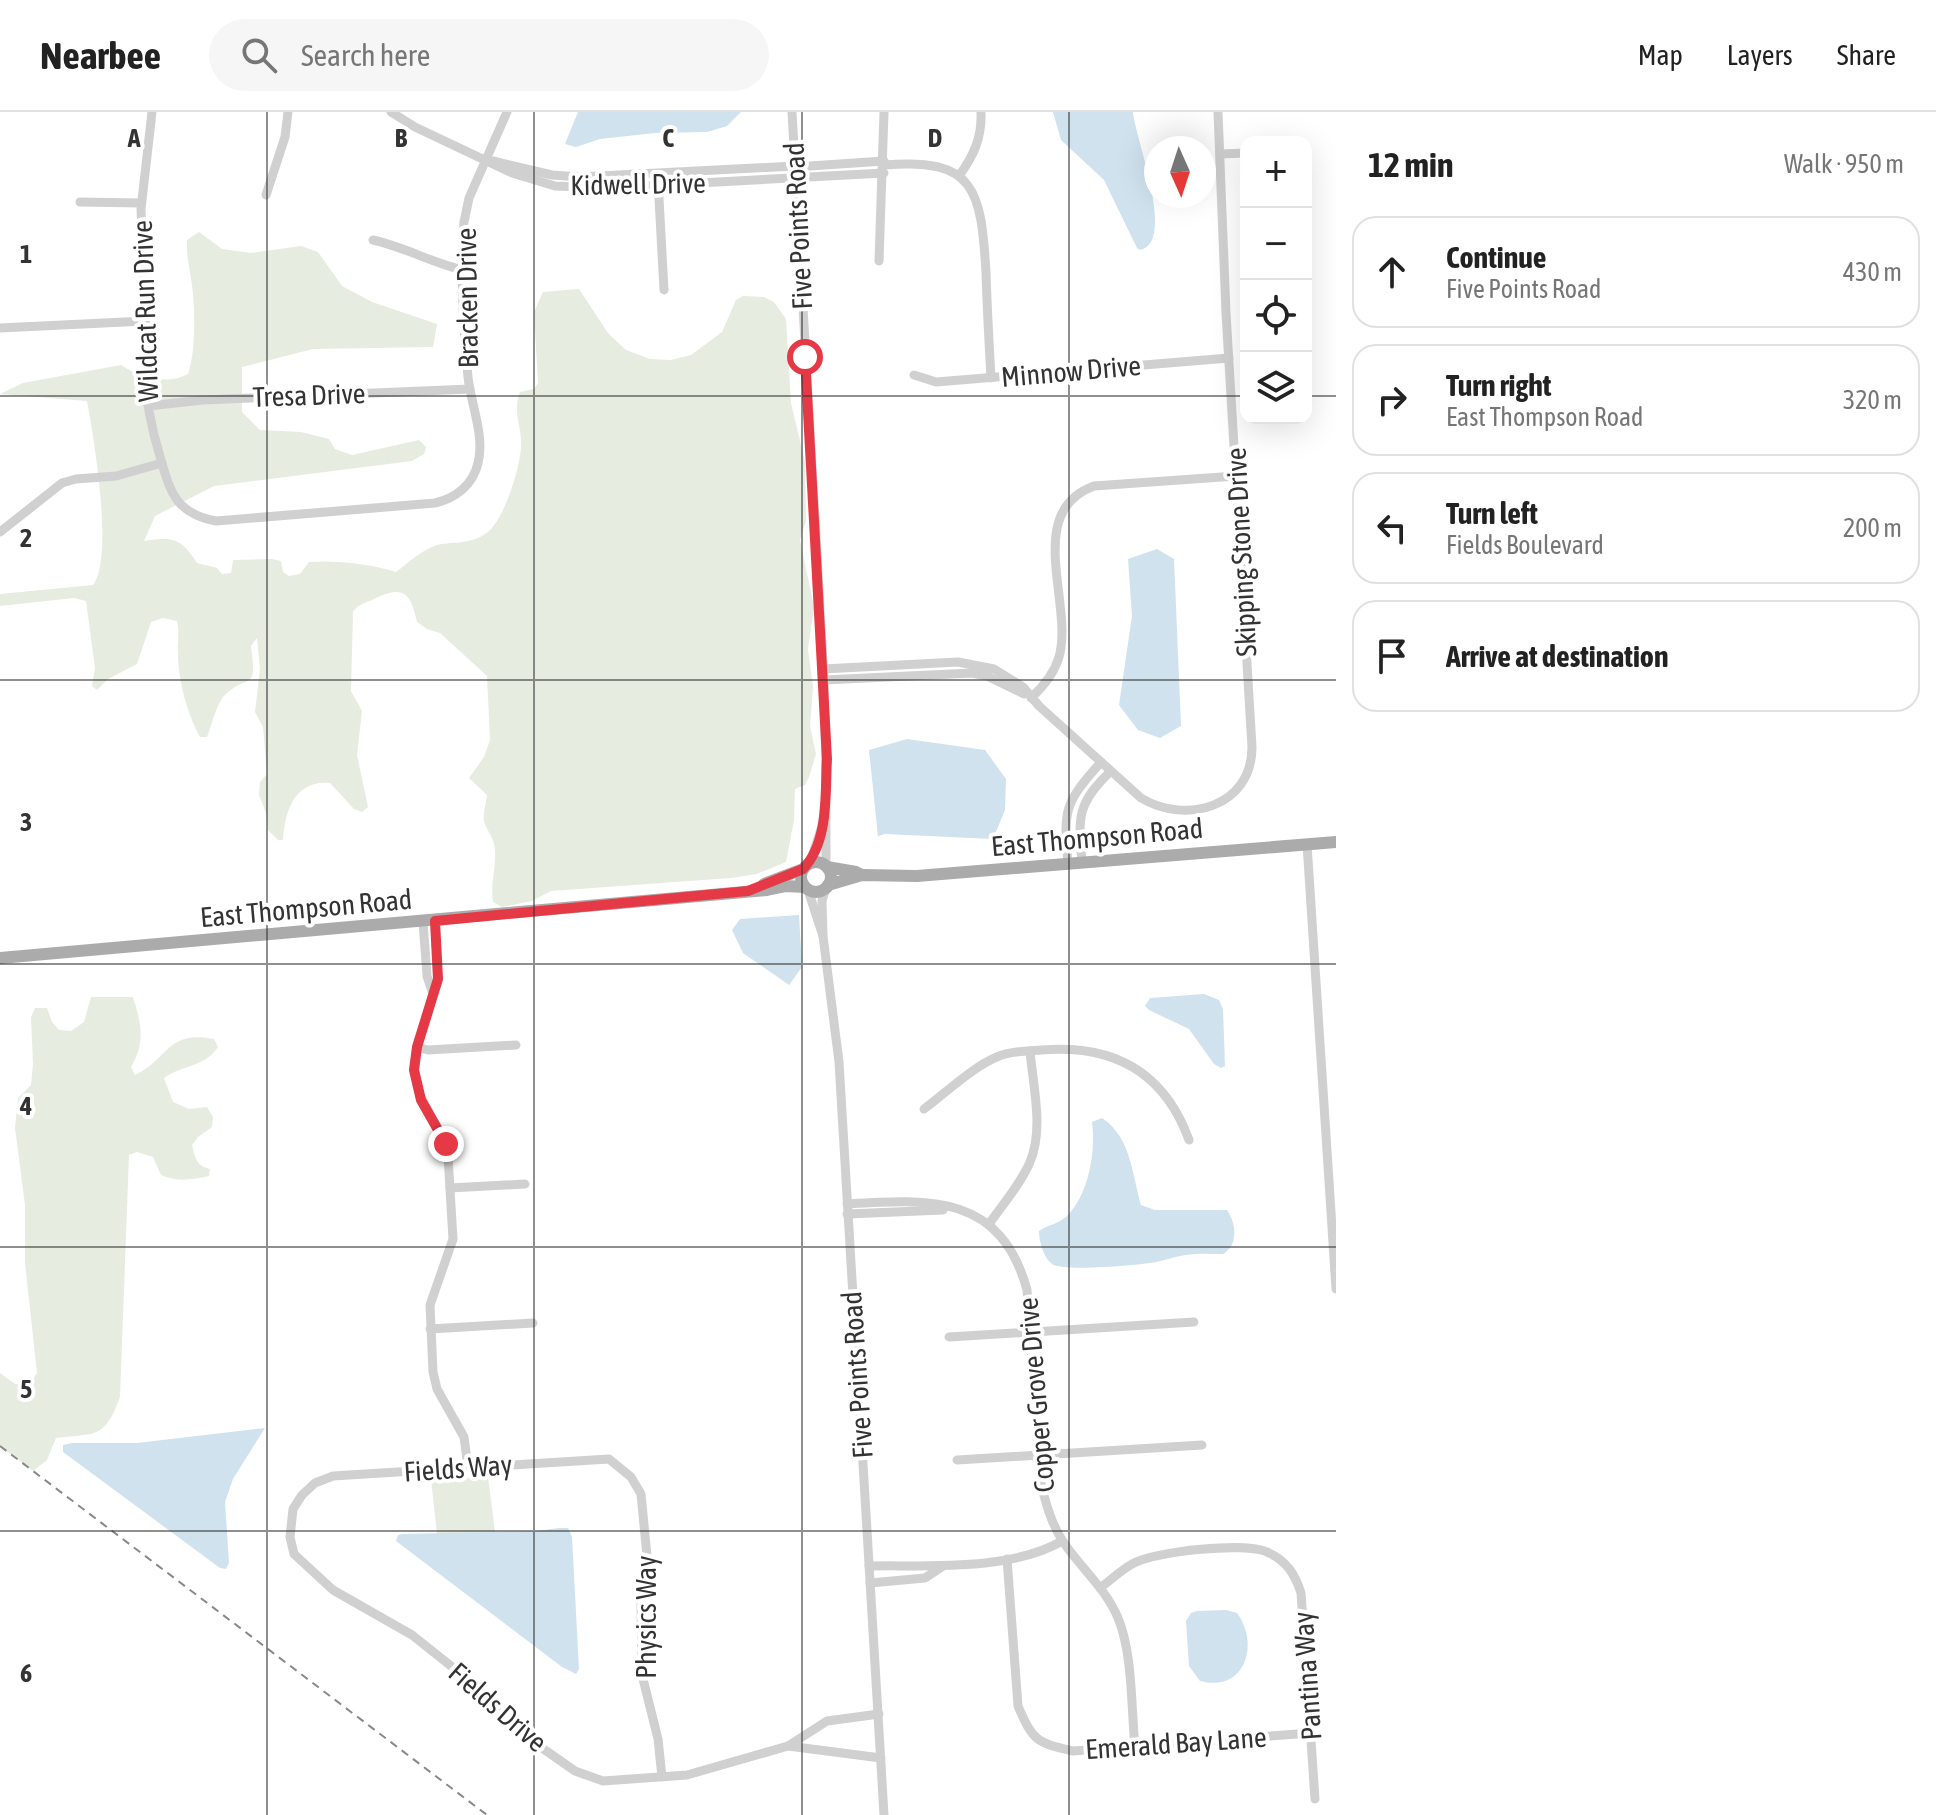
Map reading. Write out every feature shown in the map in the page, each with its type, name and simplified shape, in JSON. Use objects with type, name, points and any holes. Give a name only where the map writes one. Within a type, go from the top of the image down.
[{"type":"main road","name":"East Thompson Road","points":[[827,886],[862,875],[917,876],[1336,842]]},
{"type":"main road","points":[[820,862],[826,866],[831,873],[827,886],[818,891],[807,888],[801,878],[806,866],[820,862]]},
{"type":"main road","name":"East Thompson Road","points":[[759,889],[764,883],[806,866]]},
{"type":"main road","name":"East Thompson Road","points":[[826,866],[862,875]]},
{"type":"main road","name":"East Thompson Road","points":[[0,958],[786,886],[807,888]]},
{"type":"street","name":"Wildcat Run Drive","points":[[152,112],[141,203],[148,406],[171,491],[181,504]]},
{"type":"street","points":[[266,195],[285,137],[288,112]]},
{"type":"street","name":"Kidwell Drive","points":[[391,112],[415,127],[512,173],[555,186],[589,189],[795,179],[884,166]]},
{"type":"street","name":"Bracken Drive","points":[[181,504],[200,517],[222,520],[435,503],[450,498],[474,476],[480,455],[470,389],[463,270],[464,217],[469,198],[507,112]]},
{"type":"street","name":"Five Points Road","points":[[792,112],[824,680],[826,866]]},
{"type":"street","points":[[879,261],[884,112]]},
{"type":"street","points":[[959,176],[979,142],[981,112]]},
{"type":"street","name":"Skipping Stone Drive","points":[[1111,771],[1141,798],[1163,808],[1213,806],[1233,794],[1249,772],[1252,747],[1218,112]]},
{"type":"street","points":[[1220,154],[1240,153]]},
{"type":"street","name":"Kidwell Drive","points":[[486,159],[552,175],[580,177],[795,166],[884,166]]},
{"type":"street","points":[[884,166],[933,164],[959,176],[974,193],[981,214],[991,378]]},
{"type":"street","points":[[657,173],[664,290]]},
{"type":"street","points":[[80,202],[141,203]]},
{"type":"street","points":[[373,240],[398,245],[440,265],[463,270]]},
{"type":"street","points":[[0,328],[145,321]]},
{"type":"street","name":"Minnow Drive","points":[[914,375],[936,382],[1229,358]]},
{"type":"street","name":"Tresa Drive","points":[[148,406],[203,400],[470,389]]},
{"type":"street","points":[[0,532],[62,483],[116,476],[162,463]]},
{"type":"street","points":[[1031,698],[1053,673],[1061,648],[1056,528],[1064,500],[1094,486],[1236,476]]},
{"type":"street","points":[[823,669],[972,673],[1009,685],[1031,698],[1111,771],[1091,790],[1079,817],[1082,862]]},
{"type":"street","points":[[824,680],[888,671]]},
{"type":"street","points":[[1068,863],[1065,816],[1075,792],[1101,762]]},
{"type":"street","points":[[1075,792],[1086,799]]},
{"type":"street","name":"Five Points Road","points":[[806,866],[824,820]]},
{"type":"street","points":[[1307,844],[1336,1289]]},
{"type":"street","name":"Five Points Road","points":[[827,886],[822,901],[823,936],[838,1051],[884,1815]]},
{"type":"street","name":"Five Points Road","points":[[807,888],[823,936]]},
{"type":"street","points":[[429,921],[438,979],[417,1047],[415,1081],[421,1100],[446,1144],[453,1239],[432,1295],[430,1329],[435,1384],[464,1437],[468,1468]]},
{"type":"street","points":[[417,1047],[428,1050],[516,1045]]},
{"type":"street","points":[[924,1109],[988,1061],[1002,1055],[1084,1049],[1121,1060],[1151,1080],[1168,1099],[1189,1140]]},
{"type":"street","points":[[847,1209],[949,1211],[989,1224],[1031,1160],[1036,1121],[1030,1051]]},
{"type":"street","points":[[450,1188],[525,1184]]},
{"type":"street","name":"Copper Grove Drive","points":[[989,1224],[1006,1241],[1020,1265],[1027,1290],[1038,1455],[1046,1506],[1062,1541],[1100,1588],[1119,1621],[1127,1661],[1135,1747]]},
{"type":"street","points":[[949,1337],[1194,1322]]},
{"type":"street","points":[[430,1329],[533,1323]]},
{"type":"street","points":[[957,1460],[1202,1445]]},
{"type":"street","name":"Fields Way","points":[[302,1495],[315,1483],[333,1476],[609,1459],[617,1466]]},
{"type":"street","name":"Physics Way","points":[[617,1466],[631,1477],[641,1494],[647,1556],[641,1603],[642,1675],[658,1739],[662,1777]]},
{"type":"street","name":"Fields Drive","points":[[302,1495],[291,1519],[290,1537],[294,1554],[333,1590],[412,1635],[485,1693],[525,1736],[575,1771],[603,1781],[687,1775],[788,1746],[827,1721],[879,1714]]},
{"type":"street","points":[[869,1566],[946,1565],[1007,1559],[1045,1551],[1062,1541]]},
{"type":"street","name":"Pantina Way","points":[[1100,1588],[1131,1564],[1166,1553],[1248,1548],[1265,1550],[1282,1560],[1295,1575],[1301,1593],[1315,1799]]},
{"type":"street","name":"Emerald Bay Lane","points":[[1007,1559],[1018,1706],[1027,1727],[1042,1744],[1073,1751],[1311,1733]]},
{"type":"street","points":[[870,1583],[925,1578],[946,1565]]},
{"type":"street","name":"Fields Drive","points":[[788,1746],[881,1758]]},
{"type":"shaded area","points":[[199,232],[222,249],[251,253],[301,246],[318,252],[342,286],[372,302],[437,324],[433,347],[313,349],[242,367],[242,412],[260,430],[301,432],[329,439],[335,449],[352,455],[419,440],[426,447],[424,454],[412,461],[214,486],[155,516],[144,541],[176,541],[197,563],[217,568],[222,574],[231,573],[233,560],[272,559],[281,561],[283,572],[289,576],[300,574],[309,562],[341,562],[396,572],[432,547],[470,541],[489,531],[507,502],[519,461],[518,398],[520,392],[534,389],[538,383],[534,312],[543,292],[579,289],[608,333],[626,350],[650,359],[671,360],[691,355],[722,332],[736,300],[743,296],[764,297],[774,302],[786,319],[791,403],[805,462],[806,521],[800,540],[814,607],[808,649],[813,687],[810,726],[816,754],[805,785],[795,789],[794,820],[786,862],[757,874],[731,878],[551,891],[532,901],[502,907],[493,902],[495,851],[484,821],[487,795],[469,778],[484,757],[490,740],[487,676],[440,633],[417,622],[409,598],[399,592],[360,605],[353,612],[351,691],[362,711],[357,755],[368,807],[362,812],[354,809],[330,783],[308,786],[294,799],[286,818],[283,840],[278,840],[268,830],[259,795],[260,782],[267,774],[263,727],[255,712],[260,669],[257,638],[251,646],[253,671],[250,680],[225,695],[207,737],[200,737],[184,696],[178,663],[177,621],[163,618],[151,622],[137,664],[108,679],[97,690],[92,686],[95,668],[86,601],[74,598],[0,606],[0,594],[93,585],[99,571],[102,525],[98,468],[87,401],[0,394],[23,383],[121,365],[154,378],[171,379],[188,374],[194,318],[187,240]]},
{"type":"shaded area","points":[[91,997],[133,997],[141,1032],[139,1049],[131,1067],[135,1075],[177,1042],[198,1037],[214,1039],[218,1047],[213,1054],[164,1078],[173,1102],[189,1109],[207,1107],[213,1117],[212,1127],[192,1145],[199,1163],[210,1169],[209,1176],[173,1179],[161,1175],[153,1157],[137,1152],[129,1155],[120,1397],[104,1427],[90,1434],[56,1438],[47,1460],[33,1471],[0,1446],[0,1373],[15,1384],[31,1382],[37,1373],[25,1263],[25,1205],[15,1128],[18,1098],[31,1085],[31,1017],[35,1008],[47,1008],[59,1030],[71,1031],[84,1022]]},
{"type":"shaded area","points":[[488,1477],[495,1532],[437,1534],[431,1479]]},
{"type":"water","points":[[578,112],[741,112],[727,126],[707,132],[600,139],[576,147],[565,144]]},
{"type":"water","points":[[1053,112],[1133,112],[1144,160],[1144,208],[1155,210],[1155,229],[1150,243],[1140,250],[1137,248],[1104,180],[1061,140]]},
{"type":"water","points":[[1157,549],[1174,559],[1181,726],[1160,738],[1138,730],[1119,705],[1132,616],[1128,559]]},
{"type":"water","points":[[907,739],[985,750],[1006,779],[1005,810],[993,839],[878,836],[869,750]]},
{"type":"water","points":[[799,915],[802,967],[789,985],[743,953],[732,930],[740,919]]},
{"type":"water","points":[[1204,994],[1219,1000],[1223,1009],[1225,1066],[1221,1068],[1214,1064],[1189,1029],[1145,1006],[1150,998]]},
{"type":"water","points":[[1102,1118],[1112,1126],[1125,1146],[1141,1205],[1155,1210],[1227,1210],[1234,1234],[1228,1250],[1223,1254],[1191,1254],[1148,1263],[1102,1267],[1059,1266],[1049,1261],[1042,1249],[1039,1231],[1060,1221],[1074,1208],[1092,1159],[1092,1122]]},
{"type":"water","points":[[265,1428],[233,1479],[225,1502],[229,1563],[226,1569],[220,1568],[63,1452],[63,1445],[72,1443],[137,1443]]},
{"type":"water","points":[[568,1528],[572,1537],[579,1669],[576,1674],[562,1667],[396,1541],[398,1535],[403,1534]]},
{"type":"water","points":[[1226,1610],[1237,1613],[1244,1625],[1247,1651],[1244,1663],[1238,1673],[1228,1680],[1215,1683],[1200,1681],[1189,1666],[1186,1621],[1191,1613],[1197,1611]]},
{"type":"railway","points":[[0,1446],[487,1815]]},
{"type":"route","points":[[446,1144],[421,1100],[414,1070],[417,1047],[438,979],[435,921],[748,891],[759,889],[764,883],[803,869],[810,863],[824,820],[827,759],[805,357]]}]
